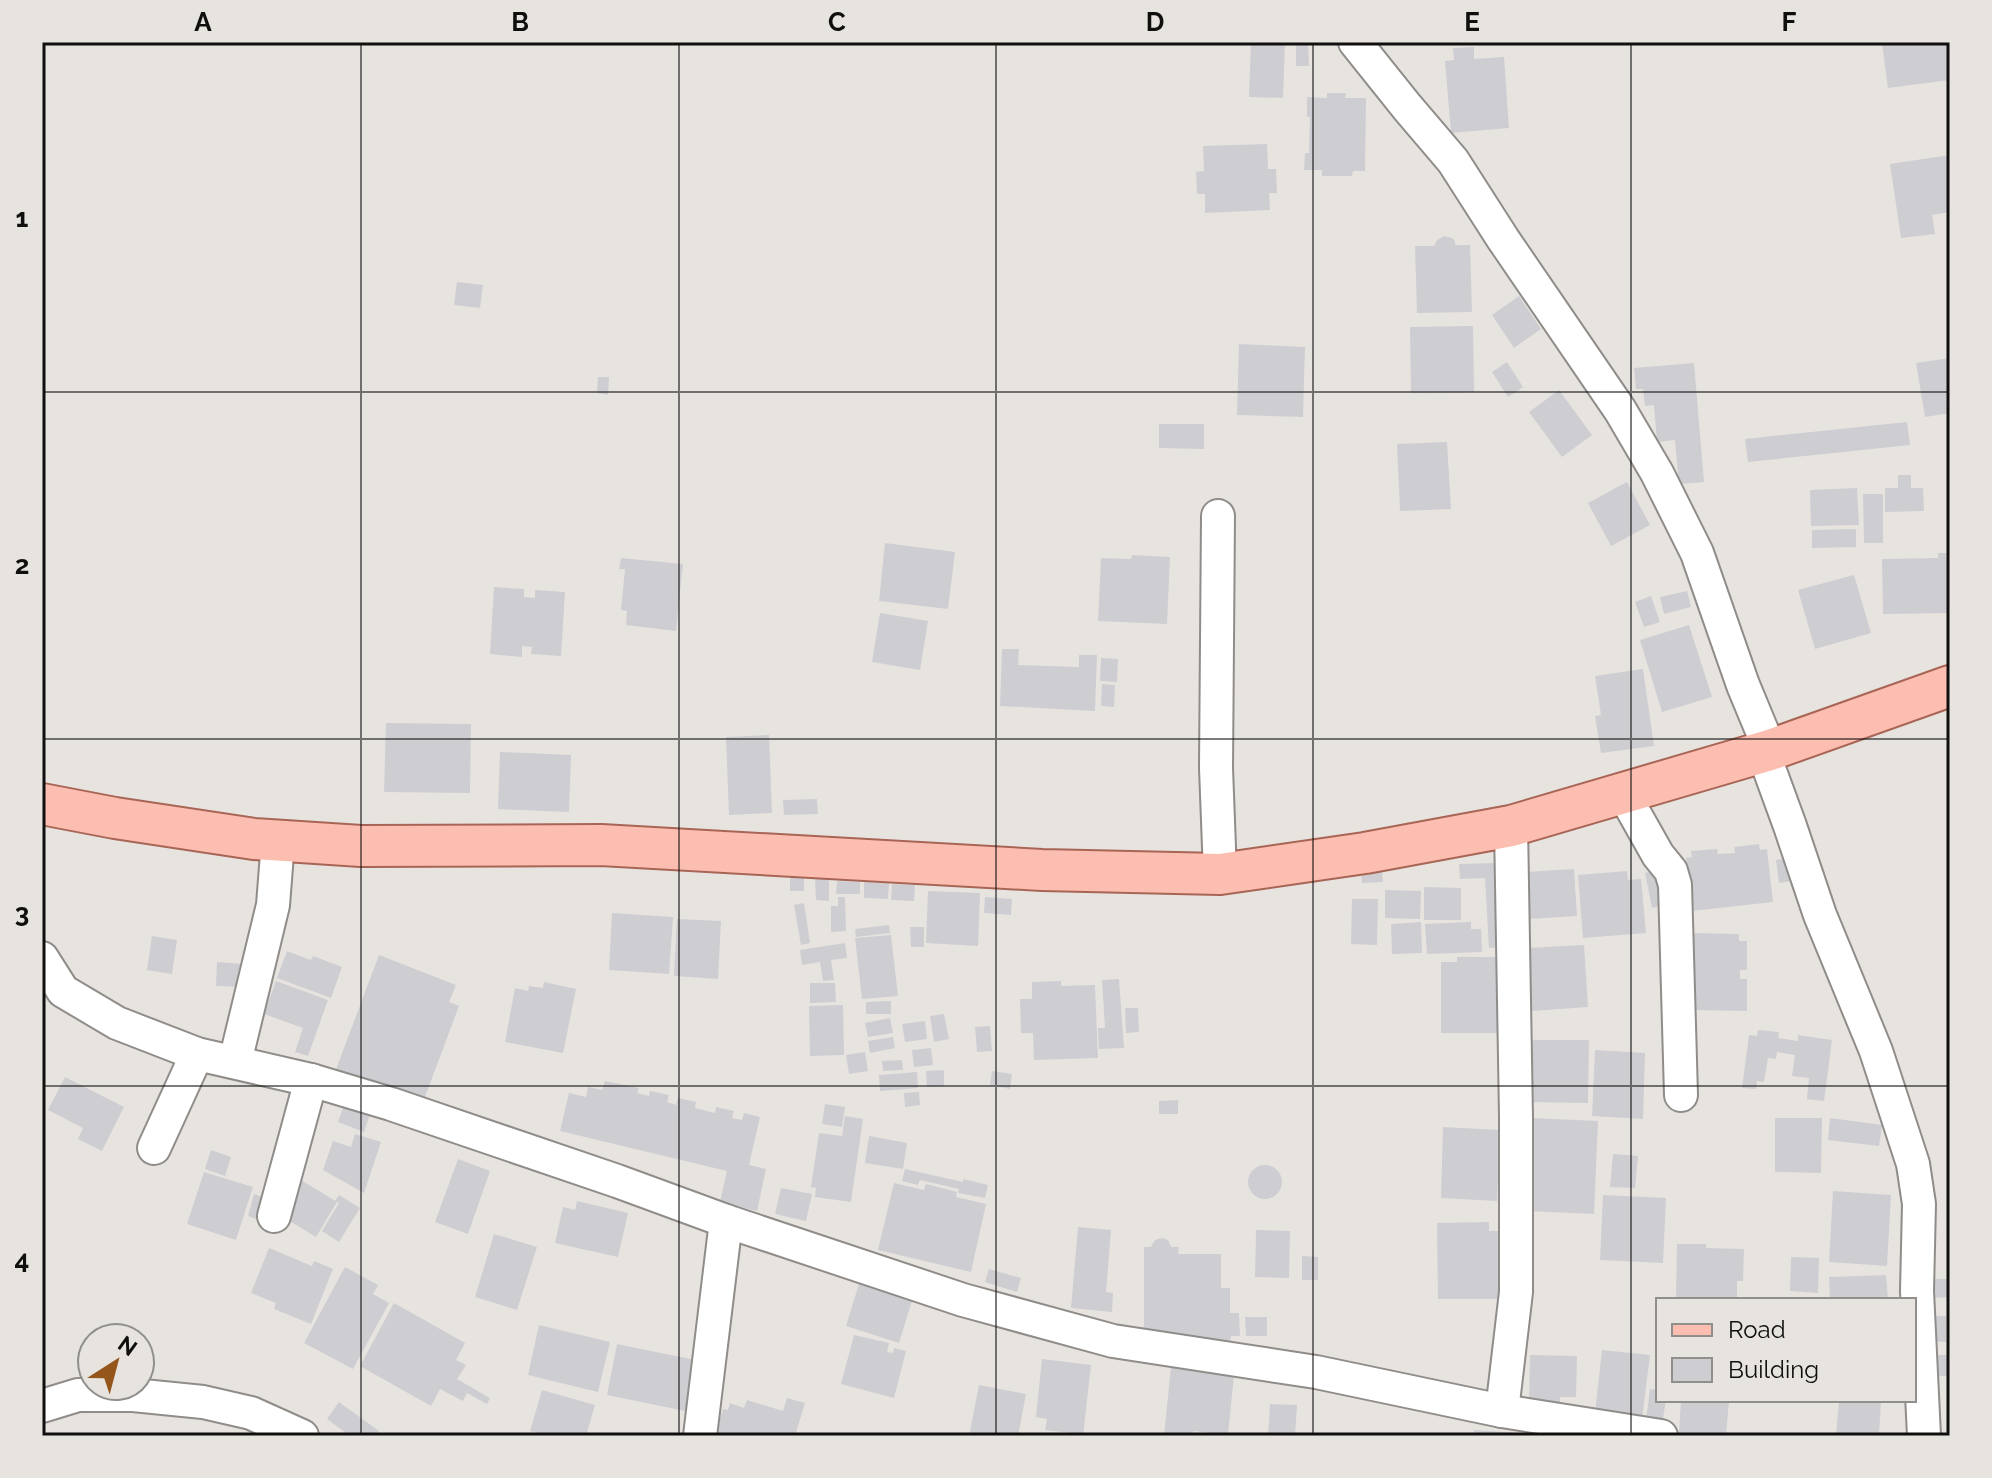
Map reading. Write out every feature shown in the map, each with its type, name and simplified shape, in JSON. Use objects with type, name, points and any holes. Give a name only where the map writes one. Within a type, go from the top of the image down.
[{"type":"main road","points":[[42,804],[254,839],[361,846],[601,845],[1042,870],[1220,874],[1365,853],[1511,826],[1766,751],[1950,686]]},
{"type":"street","points":[[1355,42],[1379,57],[1453,161],[1620,410],[1657,473],[1697,553],[1820,915],[1880,1063],[1913,1164],[1919,1204],[1917,1291],[1924,1436]]},
{"type":"street","points":[[1218,516],[1216,768],[1220,874]]},
{"type":"street","points":[[1623,793],[1658,855],[1671,871],[1675,885],[1681,1095]]},
{"type":"street","points":[[1502,1411],[1516,1292],[1511,826]]},
{"type":"street","points":[[235,1062],[273,905],[278,841]]},
{"type":"street","points":[[42,958],[53,988],[117,1023],[197,1054],[311,1080],[406,1109],[963,1300],[1099,1338],[1316,1372],[1502,1411],[1661,1436]]},
{"type":"street","points":[[154,1148],[197,1054]]},
{"type":"street","points":[[274,1216],[311,1080]]},
{"type":"street","points":[[700,1436],[726,1221]]},
{"type":"street","points":[[42,1406],[78,1395],[133,1395],[203,1402],[251,1413],[302,1436]]},
{"type":"building","points":[[1251,42],[1285,42],[1283,98],[1249,97]]},
{"type":"building","points":[[1296,42],[1308,42],[1309,66],[1296,66]]},
{"type":"building","points":[[1950,42],[1950,80],[1888,88],[1882,43]]},
{"type":"building","points":[[1474,47],[1474,59],[1504,57],[1509,128],[1451,133],[1445,61],[1454,60],[1453,48]]},
{"type":"building","points":[[1327,93],[1346,93],[1345,98],[1366,98],[1365,171],[1353,171],[1352,176],[1322,176],[1322,170],[1304,170],[1305,153],[1309,153],[1307,97],[1327,98]]},
{"type":"building","points":[[1267,144],[1268,169],[1276,169],[1277,193],[1269,193],[1270,210],[1205,213],[1205,194],[1197,194],[1196,172],[1204,171],[1203,146]]},
{"type":"building","points":[[1950,155],[1950,212],[1932,215],[1935,234],[1901,238],[1890,164]]},
{"type":"building","points":[[1444,236],[1452,238],[1455,245],[1470,245],[1472,312],[1417,313],[1415,246],[1434,246]]},
{"type":"building","points":[[457,282],[483,285],[480,308],[454,305]]},
{"type":"building","points":[[1519,296],[1541,329],[1514,348],[1492,315]]},
{"type":"building","points":[[1473,326],[1474,392],[1411,393],[1410,327]]},
{"type":"building","points":[[1239,344],[1305,347],[1303,417],[1237,415]]},
{"type":"building","points":[[1950,358],[1950,413],[1925,417],[1916,363]]},
{"type":"building","points":[[1507,362],[1523,387],[1508,397],[1492,372]]},
{"type":"building","points":[[1694,363],[1704,482],[1679,484],[1675,440],[1657,442],[1654,405],[1645,406],[1643,389],[1636,389],[1634,368]]},
{"type":"building","points":[[598,377],[609,377],[608,395],[597,393]]},
{"type":"building","points":[[1559,390],[1592,435],[1562,457],[1529,412]]},
{"type":"building","points":[[1907,422],[1910,445],[1748,462],[1745,439]]},
{"type":"building","points":[[1159,424],[1204,424],[1204,449],[1159,448]]},
{"type":"building","points":[[1447,442],[1451,509],[1400,511],[1397,444]]},
{"type":"building","points":[[1898,475],[1911,475],[1911,488],[1923,488],[1924,511],[1885,512],[1885,488],[1898,488]]},
{"type":"building","points":[[1627,482],[1650,525],[1611,546],[1588,503]]},
{"type":"building","points":[[1857,488],[1859,525],[1811,526],[1810,490]]},
{"type":"building","points":[[1863,494],[1883,494],[1883,543],[1864,543]]},
{"type":"building","points":[[1856,529],[1856,547],[1812,548],[1812,530]]},
{"type":"building","points":[[885,543],[955,552],[948,609],[879,601]]},
{"type":"building","points":[[1938,553],[1950,553],[1950,613],[1883,614],[1882,559],[1938,558]]},
{"type":"building","points":[[1132,555],[1170,557],[1167,624],[1098,621],[1101,558],[1131,559]]},
{"type":"building","points":[[621,558],[683,564],[676,631],[626,625],[627,611],[621,610],[625,569],[619,569]]},
{"type":"building","points":[[1854,575],[1871,633],[1815,649],[1798,590]]},
{"type":"building","points":[[494,587],[524,589],[524,597],[535,598],[535,590],[565,592],[561,656],[531,654],[532,647],[522,646],[522,657],[490,654]]},
{"type":"building","points":[[1687,591],[1691,607],[1664,614],[1660,597]]},
{"type":"building","points":[[1651,596],[1660,622],[1644,627],[1635,602]]},
{"type":"building","points":[[880,613],[928,621],[920,670],[872,662]]},
{"type":"building","points":[[1689,625],[1712,697],[1662,712],[1640,640]]},
{"type":"building","points":[[1002,649],[1019,649],[1018,665],[1079,667],[1079,655],[1097,655],[1095,711],[1000,706]]},
{"type":"building","points":[[1101,658],[1118,659],[1117,682],[1100,681]]},
{"type":"building","points":[[1643,669],[1654,746],[1601,753],[1595,716],[1601,715],[1595,676]]},
{"type":"building","points":[[1102,684],[1115,685],[1114,707],[1101,706]]},
{"type":"building","points":[[386,723],[471,724],[470,793],[384,792]]},
{"type":"building","points":[[769,735],[772,813],[729,815],[726,737]]},
{"type":"building","points":[[500,752],[571,755],[569,812],[498,809]]},
{"type":"building","points":[[817,799],[818,814],[784,815],[783,800]]},
{"type":"building","points":[[1759,844],[1760,850],[1767,849],[1773,902],[1692,911],[1686,858],[1692,857],[1691,851],[1717,849],[1718,854],[1735,853],[1734,847]]},
{"type":"building","points":[[1789,858],[1792,881],[1779,883],[1776,860]]},
{"type":"building","points":[[1496,863],[1500,947],[1489,948],[1485,878],[1460,879],[1459,864]]},
{"type":"building","points":[[1381,864],[1383,882],[1362,883],[1361,865]]},
{"type":"building","points":[[1574,869],[1577,916],[1529,919],[1526,872]]},
{"type":"building","points":[[1658,870],[1665,905],[1652,908],[1645,873]]},
{"type":"building","points":[[1627,871],[1628,880],[1641,879],[1646,933],[1583,938],[1578,875]]},
{"type":"building","points":[[790,874],[804,874],[804,891],[790,891]]},
{"type":"building","points":[[815,877],[829,877],[829,901],[816,900]]},
{"type":"building","points":[[837,881],[860,882],[860,894],[836,894]]},
{"type":"building","points":[[864,882],[889,883],[888,899],[864,898]]},
{"type":"building","points":[[892,884],[915,885],[914,901],[891,900]]},
{"type":"building","points":[[1424,887],[1461,888],[1461,920],[1424,920]]},
{"type":"building","points":[[1385,890],[1421,891],[1420,919],[1385,918]]},
{"type":"building","points":[[928,891],[980,893],[978,946],[926,943]]},
{"type":"building","points":[[838,897],[845,897],[846,931],[831,932],[831,906],[838,906]]},
{"type":"building","points":[[985,897],[1012,899],[1011,915],[984,913]]},
{"type":"building","points":[[1352,899],[1378,899],[1377,945],[1351,944]]},
{"type":"building","points":[[804,903],[810,943],[801,945],[794,905]]},
{"type":"building","points":[[612,913],[673,917],[669,974],[609,970]]},
{"type":"building","points":[[677,919],[721,921],[718,979],[674,976]]},
{"type":"building","points":[[1421,922],[1422,953],[1392,954],[1391,924]]},
{"type":"building","points":[[1471,922],[1471,929],[1481,929],[1482,952],[1427,954],[1425,924]]},
{"type":"building","points":[[889,925],[890,933],[856,937],[855,929]]},
{"type":"building","points":[[910,927],[924,927],[924,947],[911,947]]},
{"type":"building","points":[[1691,933],[1739,934],[1739,941],[1747,941],[1747,970],[1740,970],[1740,979],[1747,979],[1747,1011],[1690,1010]]},
{"type":"building","points":[[891,935],[898,996],[862,999],[855,938]]},
{"type":"building","points":[[152,936],[177,940],[172,974],[147,970]]},
{"type":"building","points":[[845,943],[847,958],[831,960],[834,980],[823,981],[820,962],[802,965],[800,950]]},
{"type":"building","points":[[1584,945],[1588,1007],[1532,1011],[1528,948]]},
{"type":"building","points":[[287,951],[311,960],[313,956],[342,967],[331,998],[277,978]]},
{"type":"building","points":[[379,955],[456,985],[449,1002],[459,1006],[422,1105],[335,1072]]},
{"type":"building","points":[[1457,957],[1501,957],[1501,1033],[1441,1033],[1441,962],[1457,962]]},
{"type":"building","points":[[217,962],[244,964],[243,987],[216,986]]},
{"type":"building","points":[[1119,979],[1124,1048],[1099,1049],[1098,1028],[1105,1028],[1102,980]]},
{"type":"building","points":[[276,981],[328,1000],[308,1056],[295,1052],[303,1028],[264,1014]]},
{"type":"building","points":[[1061,981],[1061,986],[1095,985],[1098,1058],[1034,1060],[1033,1033],[1021,1033],[1020,999],[1032,999],[1032,982]]},
{"type":"building","points":[[544,982],[576,989],[563,1053],[505,1042],[515,988],[528,991],[529,986],[543,988]]},
{"type":"building","points":[[810,983],[835,983],[836,1002],[810,1003]]},
{"type":"building","points":[[891,1001],[891,1014],[866,1014],[866,1002]]},
{"type":"building","points":[[843,1005],[844,1055],[810,1056],[809,1006]]},
{"type":"building","points":[[1125,1008],[1138,1008],[1139,1032],[1126,1033]]},
{"type":"building","points":[[944,1014],[949,1039],[934,1042],[930,1016]]},
{"type":"building","points":[[890,1018],[893,1033],[868,1037],[865,1023]]},
{"type":"building","points":[[925,1021],[927,1039],[905,1042],[902,1024]]},
{"type":"building","points":[[990,1026],[992,1051],[977,1052],[975,1027]]},
{"type":"building","points":[[1758,1030],[1779,1032],[1778,1038],[1798,1041],[1798,1035],[1832,1040],[1824,1101],[1807,1099],[1809,1078],[1792,1076],[1795,1055],[1777,1052],[1776,1059],[1768,1058],[1764,1082],[1757,1081],[1756,1089],[1742,1088],[1749,1035],[1757,1036]]},
{"type":"building","points":[[893,1037],[895,1048],[870,1053],[868,1041]]},
{"type":"building","points":[[1530,1040],[1589,1040],[1588,1103],[1529,1102]]},
{"type":"building","points":[[931,1048],[933,1065],[914,1067],[912,1050]]},
{"type":"building","points":[[1595,1050],[1645,1053],[1643,1119],[1592,1116]]},
{"type":"building","points":[[865,1052],[868,1071],[849,1074],[846,1055]]},
{"type":"building","points":[[902,1060],[903,1070],[883,1071],[882,1061]]},
{"type":"building","points":[[944,1070],[944,1086],[927,1087],[926,1071]]},
{"type":"building","points":[[992,1071],[1012,1074],[1010,1089],[990,1085]]},
{"type":"building","points":[[917,1072],[918,1088],[880,1091],[879,1075]]},
{"type":"building","points":[[65,1077],[124,1107],[102,1151],[78,1139],[83,1128],[48,1110]]},
{"type":"building","points":[[605,1081],[639,1088],[637,1093],[649,1096],[650,1091],[669,1095],[667,1102],[676,1105],[678,1098],[696,1102],[695,1108],[715,1113],[716,1107],[734,1111],[732,1118],[742,1120],[744,1113],[760,1117],[749,1165],[766,1169],[757,1211],[720,1202],[727,1171],[560,1131],[569,1093],[586,1097],[588,1087],[602,1090]]},
{"type":"building","points":[[919,1092],[920,1105],[905,1107],[904,1093]]},
{"type":"building","points":[[1178,1100],[1178,1114],[1159,1114],[1159,1101]]},
{"type":"building","points":[[825,1104],[845,1107],[842,1127],[822,1124]]},
{"type":"building","points":[[344,1105],[370,1114],[364,1132],[338,1122]]},
{"type":"building","points":[[845,1116],[863,1119],[851,1202],[815,1197],[816,1188],[811,1187],[819,1133],[842,1136]]},
{"type":"building","points":[[1532,1118],[1598,1121],[1594,1214],[1528,1211]]},
{"type":"building","points":[[1775,1118],[1822,1118],[1821,1173],[1775,1172]]},
{"type":"building","points":[[1830,1118],[1882,1125],[1879,1146],[1828,1140]]},
{"type":"building","points":[[1443,1127],[1500,1130],[1497,1201],[1441,1198]]},
{"type":"building","points":[[355,1134],[381,1142],[364,1193],[323,1170],[333,1141],[351,1147]]},
{"type":"building","points":[[869,1136],[907,1143],[903,1169],[865,1163]]},
{"type":"building","points":[[211,1150],[231,1157],[225,1176],[205,1169]]},
{"type":"building","points":[[1613,1154],[1638,1156],[1635,1188],[1610,1187]]},
{"type":"building","points":[[458,1159],[490,1171],[468,1234],[435,1222]]},
{"type":"building","points":[[1265,1165],[1277,1170],[1282,1182],[1277,1194],[1265,1199],[1253,1194],[1248,1182],[1253,1170]]},
{"type":"building","points":[[905,1169],[988,1185],[985,1198],[920,1180],[918,1185],[902,1181]]},
{"type":"building","points":[[204,1172],[253,1187],[236,1240],[187,1224]]},
{"type":"building","points":[[301,1180],[337,1202],[316,1237],[280,1215]]},
{"type":"building","points":[[894,1183],[924,1190],[926,1184],[957,1192],[956,1197],[986,1204],[971,1272],[878,1250]]},
{"type":"building","points":[[781,1188],[812,1194],[806,1221],[775,1214]]},
{"type":"building","points":[[1833,1191],[1891,1195],[1887,1266],[1829,1262]]},
{"type":"building","points":[[254,1194],[268,1199],[261,1221],[248,1216]]},
{"type":"building","points":[[339,1195],[360,1208],[339,1242],[322,1231],[339,1203],[335,1201]]},
{"type":"building","points":[[1603,1195],[1666,1198],[1663,1263],[1600,1260]]},
{"type":"building","points":[[577,1201],[628,1213],[618,1257],[555,1243],[563,1207],[575,1210]]},
{"type":"building","points":[[1489,1222],[1489,1231],[1504,1231],[1504,1299],[1438,1299],[1437,1223]]},
{"type":"building","points":[[1078,1227],[1111,1230],[1106,1292],[1113,1293],[1112,1312],[1071,1308]]},
{"type":"building","points":[[1256,1230],[1290,1231],[1289,1278],[1255,1277]]},
{"type":"building","points":[[494,1234],[537,1247],[517,1310],[475,1297]]},
{"type":"building","points":[[1155,1240],[1168,1240],[1171,1247],[1179,1247],[1178,1254],[1221,1254],[1221,1288],[1230,1288],[1230,1313],[1239,1313],[1240,1336],[1231,1336],[1230,1342],[1144,1341],[1144,1247],[1151,1247]]},
{"type":"building","points":[[1677,1244],[1744,1249],[1743,1281],[1737,1281],[1737,1298],[1676,1298]]},
{"type":"building","points":[[269,1248],[312,1266],[314,1261],[333,1269],[311,1324],[274,1309],[276,1303],[251,1293]]},
{"type":"building","points":[[1302,1256],[1318,1257],[1318,1280],[1302,1280]]},
{"type":"building","points":[[1791,1257],[1819,1258],[1818,1293],[1790,1291]]},
{"type":"building","points":[[345,1267],[378,1285],[373,1294],[389,1303],[353,1369],[304,1343]]},
{"type":"building","points":[[989,1269],[1021,1278],[1017,1292],[985,1282]]},
{"type":"building","points":[[862,1274],[915,1291],[899,1343],[846,1326]]},
{"type":"building","points":[[1886,1275],[1888,1298],[1830,1298],[1829,1277]]},
{"type":"building","points":[[1928,1279],[1950,1279],[1950,1297],[1929,1298]]},
{"type":"building","points":[[394,1303],[465,1343],[456,1360],[466,1365],[457,1379],[490,1398],[487,1404],[467,1393],[463,1401],[440,1389],[431,1406],[360,1366]]},
{"type":"building","points":[[1928,1316],[1946,1316],[1946,1342],[1928,1341]]},
{"type":"building","points":[[1245,1317],[1267,1317],[1267,1336],[1246,1336]]},
{"type":"building","points":[[539,1325],[610,1342],[598,1392],[528,1375]]},
{"type":"building","points":[[854,1335],[889,1343],[887,1352],[893,1353],[894,1348],[906,1351],[894,1398],[841,1384]]},
{"type":"building","points":[[617,1344],[695,1360],[685,1411],[607,1395]]},
{"type":"building","points":[[1602,1350],[1650,1355],[1642,1419],[1595,1413]]},
{"type":"building","points":[[1530,1355],[1577,1356],[1576,1397],[1560,1397],[1560,1406],[1529,1405]]},
{"type":"building","points":[[1935,1355],[1950,1355],[1950,1376],[1935,1376]]},
{"type":"building","points":[[1042,1359],[1091,1365],[1083,1436],[1045,1430],[1047,1419],[1036,1417]]},
{"type":"building","points":[[1171,1367],[1234,1375],[1228,1435],[1193,1431],[1193,1436],[1164,1436]]},
{"type":"building","points":[[979,1385],[1026,1394],[1018,1436],[969,1436]]},
{"type":"building","points":[[1650,1389],[1656,1390],[1656,1402],[1666,1402],[1662,1424],[1646,1421]]},
{"type":"building","points":[[542,1390],[595,1405],[586,1436],[548,1436],[530,1431]]},
{"type":"building","points":[[787,1398],[805,1403],[795,1436],[715,1436],[723,1409],[728,1410],[730,1403],[744,1408],[747,1400],[783,1411]]},
{"type":"building","points":[[339,1402],[379,1431],[375,1436],[350,1436],[327,1419]]},
{"type":"building","points":[[1681,1402],[1729,1402],[1726,1436],[1679,1433]]},
{"type":"building","points":[[1839,1402],[1881,1402],[1879,1436],[1836,1436]]},
{"type":"building","points":[[1270,1404],[1297,1405],[1295,1436],[1268,1436]]},
{"type":"building","points":[[1474,1430],[1532,1434],[1474,1436]]}]
